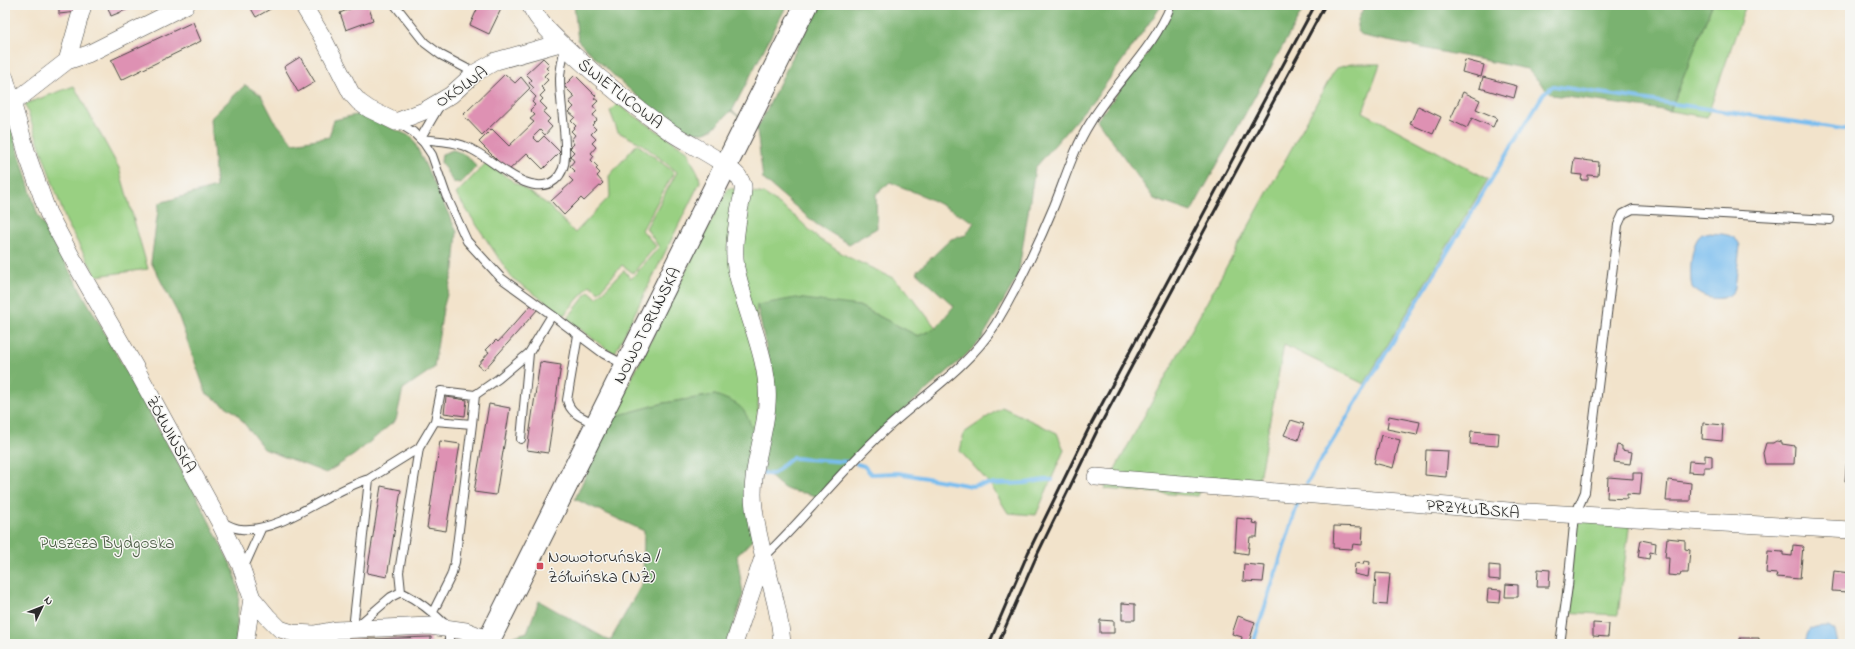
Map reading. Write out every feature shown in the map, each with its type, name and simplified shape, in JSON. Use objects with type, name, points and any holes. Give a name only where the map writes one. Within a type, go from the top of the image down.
[{"type":"main road","name":"NOWOTORUŃSKA","points":[[488,642],[806,5]]},
{"type":"street","points":[[67,61],[83,5]]},
{"type":"street","points":[[13,103],[67,61],[88,54],[186,5]]},
{"type":"street","points":[[303,5],[323,38],[351,93],[359,102],[369,109],[396,122]]},
{"type":"street","name":"ŚWIETLICOWA","points":[[530,5],[544,25],[562,44],[604,82],[669,131],[726,166],[740,178],[743,187],[736,233],[736,266],[740,285],[762,359],[768,403],[753,480],[752,494],[757,535],[774,593],[779,616],[782,644]]},
{"type":"street","name":"OKÓLNA","points":[[396,122],[424,111],[451,95],[474,73],[496,61],[562,44]]},
{"type":"street","name":"ŻÓŁWIŃSKA","points":[[5,78],[28,157],[48,213],[135,367],[219,521],[242,569],[252,598],[280,628],[306,639],[314,634],[339,635],[430,626],[449,636],[466,631],[488,642]]},
{"type":"street","name":"PRZYŁUBSKA","points":[[1096,476],[1509,511],[1850,530]]},
{"type":"street","points":[[734,644],[763,558]]},
{"type":"street","points":[[246,644],[252,598]]},
{"type":"lane","points":[[396,5],[425,43],[441,55],[474,73]]},
{"type":"lane","points":[[763,558],[786,536],[869,445],[960,365],[984,340],[994,326],[1029,263],[1041,238],[1076,149],[1089,123],[1143,52],[1158,30],[1171,5]]},
{"type":"lane","points":[[420,139],[458,144],[472,149],[520,180],[533,184],[545,184],[553,181],[559,175],[565,157],[560,78],[562,44]]},
{"type":"lane","points":[[420,139],[442,100]]},
{"type":"lane","points":[[396,122],[414,132],[432,155],[446,195],[467,241],[501,278],[604,354],[626,366]]},
{"type":"lane","points":[[1560,644],[1568,586],[1575,515],[1585,492],[1618,225],[1623,214],[1633,209],[1830,220]]},
{"type":"lane","points":[[401,592],[399,572],[419,448],[435,421],[441,391],[475,395],[498,379],[529,352],[552,315]]},
{"type":"lane","points":[[578,335],[568,400],[570,409],[574,413],[596,424]]},
{"type":"lane","points":[[521,439],[529,352]]},
{"type":"lane","points":[[433,612],[451,576],[455,562],[475,395]]},
{"type":"lane","points":[[435,421],[472,424]]},
{"type":"lane","points":[[219,521],[240,529],[261,529],[286,518],[354,483],[369,478],[419,448]]},
{"type":"lane","points":[[339,635],[369,478]]},
{"type":"lane","points":[[242,569],[261,529]]},
{"type":"lane","points":[[401,592],[418,600],[433,612],[449,636]]},
{"type":"lane","points":[[339,635],[391,597],[401,592]]},
{"type":"green space","points":[[574,5],[787,5],[732,111],[757,129],[818,5],[1162,5],[1100,92],[1035,168],[1018,276],[981,340],[963,358],[875,435],[817,497],[784,488],[760,465],[773,380],[757,305],[796,298],[859,306],[918,336],[936,328],[954,306],[916,272],[951,239],[966,235],[974,222],[926,197],[890,182],[876,194],[877,228],[849,244],[816,224],[763,179],[757,130],[731,111],[708,131],[695,132],[679,126],[660,114],[621,82],[578,41]]},
{"type":"green space","points":[[1171,5],[1301,5],[1302,11],[1191,212],[1154,199],[1097,120],[1147,54]]},
{"type":"green space","points":[[1365,5],[1712,5],[1670,111],[1552,95],[1527,69],[1363,36],[1359,33],[1357,25]]},
{"type":"green space","points":[[1712,5],[1746,5],[1707,117],[1670,111]]},
{"type":"green space","points":[[1351,64],[1380,64],[1363,112],[1488,179],[1364,384],[1284,345],[1258,484],[1205,481],[1198,496],[1104,489],[1333,73],[1337,68]]},
{"type":"green space","points":[[245,85],[261,95],[274,120],[293,143],[329,137],[334,120],[360,114],[412,137],[457,232],[454,269],[443,309],[434,368],[403,389],[396,420],[354,455],[326,473],[264,449],[236,413],[206,393],[177,312],[151,262],[159,203],[216,187],[211,118]]},
{"type":"green space","points":[[74,86],[119,168],[148,269],[96,276],[66,221],[25,104]]},
{"type":"green space","points":[[617,104],[689,152],[691,161],[698,173],[700,182],[615,353],[608,350],[567,319],[589,291],[597,298],[624,270],[631,279],[659,247],[646,228],[677,172],[642,144],[618,132],[610,111]]},
{"type":"green space","name":"Puszcza Bydgoska","points":[[5,106],[37,213],[194,491],[234,571],[239,593],[236,644],[5,644]]},
{"type":"green space","points":[[637,144],[674,172],[642,230],[656,246],[633,273],[622,265],[599,292],[590,285],[564,315],[512,278],[456,194],[486,163],[547,204],[575,233],[610,196],[609,176]]},
{"type":"green space","points":[[453,150],[466,156],[476,167],[461,183],[453,182],[441,162],[442,154]]},
{"type":"green space","points":[[728,188],[765,194],[797,218],[819,239],[848,257],[893,278],[904,287],[936,328],[918,336],[859,306],[757,305],[755,334],[761,359],[756,439],[715,395],[664,403],[612,417]]},
{"type":"green space","points":[[715,395],[733,402],[743,410],[756,439],[746,470],[755,537],[737,556],[743,594],[728,644],[502,644],[505,639],[527,632],[539,601],[610,641],[643,582],[644,531],[575,499],[612,417],[664,403]]},
{"type":"green space","points":[[1002,407],[1057,433],[1064,450],[1036,515],[1008,513],[990,484],[960,451],[964,433]]},
{"type":"green space","points":[[1572,518],[1630,521],[1618,615],[1563,612]]},
{"type":"water","points":[[1705,233],[1730,236],[1738,241],[1740,246],[1735,288],[1732,293],[1721,298],[1701,295],[1692,287],[1691,265],[1694,248],[1696,241]]},
{"type":"water","points":[[1828,626],[1835,630],[1838,644],[1805,644],[1809,631],[1814,627]]},
{"type":"building","points":[[59,5],[76,5],[77,12],[59,14]]},
{"type":"building","points":[[107,5],[138,5],[111,16]]},
{"type":"building","points":[[249,5],[271,5],[272,8],[256,17]]},
{"type":"building","points":[[359,5],[368,5],[373,20],[346,30],[340,13]]},
{"type":"building","points":[[479,5],[498,5],[502,7],[489,34],[470,25]]},
{"type":"building","points":[[193,22],[201,41],[121,80],[111,60]]},
{"type":"building","points":[[300,57],[315,82],[298,92],[284,67]]},
{"type":"building","points":[[543,58],[550,65],[546,68],[549,71],[544,76],[548,80],[541,87],[545,91],[540,96],[543,99],[540,102],[547,109],[543,112],[550,119],[547,122],[552,127],[545,135],[540,130],[533,137],[538,142],[544,136],[560,152],[543,169],[527,153],[508,171],[479,142],[492,129],[509,146],[534,122],[530,119],[535,115],[530,110],[535,105],[532,102],[536,97],[530,91],[534,88],[529,83],[532,80],[526,74]]},
{"type":"building","points":[[1465,60],[1484,65],[1481,77],[1462,72]]},
{"type":"building","points":[[505,74],[515,83],[521,77],[530,88],[482,135],[463,115]]},
{"type":"building","points":[[575,75],[596,96],[594,98],[598,101],[593,106],[597,111],[593,115],[597,120],[592,125],[596,129],[591,134],[596,139],[592,143],[596,147],[591,153],[594,156],[591,160],[598,167],[596,169],[600,173],[597,176],[603,183],[584,201],[581,198],[564,215],[551,201],[573,181],[569,177],[575,171],[570,166],[574,161],[570,156],[574,152],[570,148],[574,144],[571,140],[575,135],[571,131],[576,126],[571,121],[575,117],[569,112],[574,107],[569,102],[575,97],[564,86]]},
{"type":"building","points":[[1483,77],[1517,86],[1514,98],[1480,88]]},
{"type":"building","points":[[1463,92],[1480,100],[1476,109],[1497,118],[1493,127],[1472,118],[1467,128],[1450,120]]},
{"type":"building","points":[[1418,106],[1441,117],[1433,134],[1410,124]]},
{"type":"building","points":[[1574,159],[1599,162],[1598,176],[1588,175],[1588,180],[1581,180],[1582,175],[1572,174]]},
{"type":"building","points":[[532,304],[538,309],[484,370],[478,365],[489,352],[486,350],[496,340],[498,342]]},
{"type":"building","points":[[540,362],[561,365],[548,453],[527,450]]},
{"type":"building","points":[[446,397],[467,400],[465,416],[444,413]]},
{"type":"building","points":[[489,404],[510,408],[496,495],[474,492]]},
{"type":"building","points":[[1389,416],[1420,422],[1417,435],[1387,429]]},
{"type":"building","points":[[1291,420],[1304,424],[1298,440],[1284,435]]},
{"type":"building","points":[[1703,423],[1723,425],[1722,441],[1702,439]]},
{"type":"building","points":[[1471,431],[1499,433],[1498,446],[1470,444]]},
{"type":"building","points":[[1381,435],[1400,440],[1393,468],[1374,463]]},
{"type":"building","points":[[440,441],[460,444],[446,531],[427,528]]},
{"type":"building","points":[[1776,441],[1782,442],[1782,444],[1795,446],[1794,464],[1765,464],[1763,453],[1766,443],[1773,443]]},
{"type":"building","points":[[1617,445],[1622,446],[1622,450],[1632,452],[1630,464],[1614,462]]},
{"type":"building","points":[[1426,450],[1448,451],[1446,477],[1425,475]]},
{"type":"building","points":[[1705,455],[1712,456],[1712,467],[1704,467],[1704,473],[1688,472],[1689,461],[1705,462]]},
{"type":"building","points":[[1847,457],[1850,458],[1850,482],[1845,481]]},
{"type":"building","points":[[1633,473],[1642,473],[1640,495],[1627,494],[1627,499],[1607,498],[1608,477],[1633,479]]},
{"type":"building","points":[[1668,480],[1691,483],[1690,501],[1666,501]]},
{"type":"building","points":[[381,486],[401,490],[387,577],[367,573]]},
{"type":"building","points":[[1237,518],[1253,520],[1252,523],[1258,524],[1257,537],[1250,537],[1248,554],[1235,552]]},
{"type":"building","points":[[1334,526],[1363,527],[1362,545],[1353,544],[1352,549],[1333,548]]},
{"type":"building","points":[[1667,538],[1685,540],[1685,549],[1690,550],[1688,573],[1681,573],[1680,576],[1668,575],[1669,558],[1665,558]]},
{"type":"building","points":[[1641,540],[1656,543],[1655,553],[1650,552],[1649,559],[1638,557]]},
{"type":"building","points":[[1793,545],[1803,546],[1800,579],[1776,577],[1777,574],[1766,573],[1768,551],[1783,552],[1783,555],[1792,556]]},
{"type":"building","points":[[1364,561],[1370,562],[1368,577],[1354,574],[1355,563],[1363,564]]},
{"type":"building","points":[[1244,564],[1265,566],[1263,582],[1243,581]]},
{"type":"building","points":[[1489,565],[1500,566],[1500,580],[1489,579]]},
{"type":"building","points":[[1538,569],[1550,570],[1549,587],[1537,587]]},
{"type":"building","points":[[1834,571],[1850,573],[1848,592],[1832,591]]},
{"type":"building","points":[[1376,573],[1390,574],[1387,605],[1374,604]]},
{"type":"building","points":[[1506,584],[1518,585],[1518,597],[1505,597]]},
{"type":"building","points":[[1488,589],[1501,590],[1500,603],[1487,602]]},
{"type":"building","points":[[1122,603],[1135,604],[1135,620],[1122,620]]},
{"type":"building","points":[[1238,616],[1255,622],[1249,642],[1241,642],[1242,637],[1232,634]]},
{"type":"building","points":[[1100,620],[1114,621],[1114,633],[1100,633]]},
{"type":"building","points":[[1593,623],[1609,624],[1608,637],[1593,636]]},
{"type":"building","points":[[431,637],[431,644],[342,644],[342,640]]},
{"type":"building","points":[[1740,638],[1759,638],[1759,644],[1740,644]]},
{"type":"waterway","points":[[1307,483],[1544,93],[1553,86],[1850,130]]},
{"type":"waterway","points":[[760,471],[766,474],[775,473],[784,463],[793,458],[849,462]]},
{"type":"waterway","points":[[857,464],[864,466],[871,474],[898,473],[972,486],[985,484],[1018,484],[1052,480]]},
{"type":"waterway","points":[[1253,644],[1298,503]]},
{"type":"railway","points":[[989,644],[1028,553],[1088,430],[1315,5]]},
{"type":"railway","points":[[998,644],[1037,555],[1097,431],[1325,5]]},
{"type":"place","name":"Nowotoruńska / Żółwińska (NŻ)","points":[[540,566]]}]
